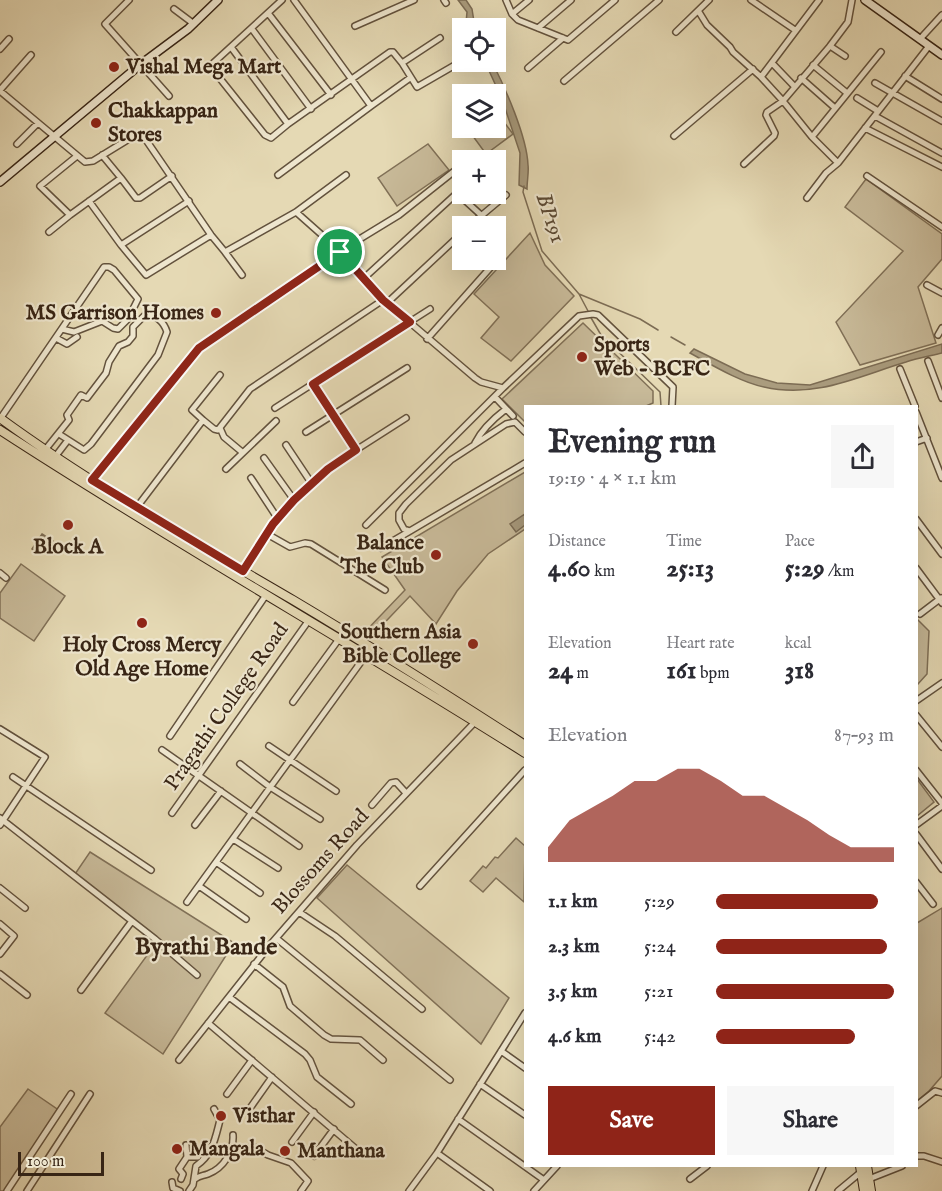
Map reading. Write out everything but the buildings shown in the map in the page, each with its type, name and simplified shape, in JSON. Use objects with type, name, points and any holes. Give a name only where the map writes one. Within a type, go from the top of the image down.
[{"type":"main road","points":[[0,182],[141,64],[194,24],[218,0]]},
{"type":"main road","points":[[865,0],[942,56]]},
{"type":"main road","points":[[0,418],[90,484],[137,507],[324,619],[495,730],[524,752]]},
{"type":"main road","points":[[0,430],[475,723],[524,744]]},
{"type":"main road","points":[[867,1167],[871,1191]]},
{"type":"main road","points":[[860,1169],[864,1191]]},
{"type":"street","points":[[129,0],[105,24],[169,96]]},
{"type":"street","points":[[282,0],[210,66],[268,137],[271,138],[390,52],[402,63],[416,86],[420,86],[452,67]]},
{"type":"street","points":[[294,0],[370,106]]},
{"type":"street","points":[[356,26],[414,0]]},
{"type":"street","points":[[506,0],[512,14],[518,20],[568,40],[615,0]]},
{"type":"street","points":[[512,14],[529,0]]},
{"type":"street","points":[[538,28],[571,0]]},
{"type":"street","points":[[564,81],[659,0]]},
{"type":"street","points":[[676,32],[709,0]]},
{"type":"street","points":[[751,0],[795,30]]},
{"type":"street","points":[[744,164],[774,136],[767,112],[783,101],[830,46],[848,22],[852,0]]},
{"type":"street","points":[[761,77],[816,1]]},
{"type":"street","points":[[174,9],[194,24]]},
{"type":"street","points":[[699,12],[707,25],[761,77],[812,137],[838,163]]},
{"type":"street","points":[[268,13],[332,95]]},
{"type":"street","points":[[920,39],[942,15]]},
{"type":"street","points":[[252,29],[310,109]]},
{"type":"street","points":[[402,63],[440,38]]},
{"type":"street","points":[[528,68],[563,38]]},
{"type":"street","points":[[0,49],[9,39]]},
{"type":"street","points":[[830,46],[845,56]]},
{"type":"street","points":[[807,198],[826,173],[838,163],[929,46]]},
{"type":"street","points":[[231,47],[288,124]]},
{"type":"street","points":[[812,137],[880,52]]},
{"type":"street","points":[[31,55],[0,90],[85,162],[93,161],[137,134],[144,136],[211,235],[242,274]]},
{"type":"street","points":[[772,63],[794,86]]},
{"type":"street","points":[[813,65],[847,93]]},
{"type":"street","points":[[674,136],[753,69]]},
{"type":"street","points":[[905,76],[942,99]]},
{"type":"street","points":[[278,175],[410,78]]},
{"type":"street","points":[[801,78],[835,108]]},
{"type":"street","points":[[875,83],[942,121]]},
{"type":"street","points":[[857,98],[942,153]]},
{"type":"street","points":[[17,144],[38,123]]},
{"type":"street","points":[[865,128],[942,167]]},
{"type":"street","points":[[102,155],[136,198],[140,198],[172,176]]},
{"type":"street","points":[[70,215],[39,186],[78,156]]},
{"type":"street","points":[[90,484],[199,348],[340,252],[399,215],[452,173]]},
{"type":"street","points":[[225,252],[296,212],[346,175]]},
{"type":"street","points":[[867,176],[942,227]]},
{"type":"street","points":[[50,232],[121,178]]},
{"type":"street","points":[[363,279],[456,194],[482,215],[495,204]]},
{"type":"street","points":[[89,201],[146,275],[211,235]]},
{"type":"street","points":[[121,245],[189,201]]},
{"type":"street","points":[[296,212],[340,252],[385,302],[427,339],[481,382],[503,388]]},
{"type":"street","points":[[220,375],[192,410],[214,429],[220,428],[250,389],[385,302],[452,242]]},
{"type":"street","points":[[0,418],[104,267],[114,270],[138,299],[128,319],[118,328],[113,328],[102,321],[74,332],[62,329]]},
{"type":"street","points":[[427,339],[488,270]]},
{"type":"street","points":[[927,285],[942,293]]},
{"type":"street","points":[[275,408],[430,309]]},
{"type":"street","points":[[45,450],[69,420],[67,416],[81,395],[87,398],[106,374],[109,362],[119,346],[128,342],[133,336],[133,327],[146,314],[153,315],[164,324],[167,332],[158,355],[91,444],[84,450],[59,434]]},
{"type":"street","points":[[366,525],[503,388],[579,316],[598,315],[673,387],[672,405]]},
{"type":"street","points":[[938,335],[942,328]]},
{"type":"street","points":[[56,338],[67,344],[76,337]]},
{"type":"street","points":[[928,361],[942,398]]},
{"type":"street","points":[[306,432],[406,368]]},
{"type":"street","points":[[900,369],[912,405]]},
{"type":"street","points":[[313,384],[356,450]]},
{"type":"street","points":[[495,397],[513,416]]},
{"type":"street","points":[[474,445],[493,419],[506,409]]},
{"type":"street","points":[[918,417],[940,465],[942,478]]},
{"type":"street","points":[[243,571],[267,534],[294,500],[328,469],[406,418]]},
{"type":"street","points":[[137,507],[203,420]]},
{"type":"street","points":[[226,469],[276,421]]},
{"type":"street","points":[[410,531],[404,529],[399,520],[399,513],[451,460],[506,424],[515,422],[524,431]]},
{"type":"street","points":[[220,428],[224,437],[242,452]]},
{"type":"street","points":[[918,441],[927,438]]},
{"type":"street","points":[[55,457],[68,440]]},
{"type":"street","points":[[286,445],[312,484]]},
{"type":"street","points":[[442,450],[451,460]]},
{"type":"street","points":[[264,458],[294,500]]},
{"type":"street","points":[[381,548],[524,464]]},
{"type":"street","points":[[251,478],[278,519]]},
{"type":"street","points":[[918,522],[942,554]]},
{"type":"street","points":[[267,534],[290,547],[305,543],[311,544],[385,590]]},
{"type":"street","points":[[0,573],[6,578]]},
{"type":"street","points":[[919,577],[941,600],[920,614]]},
{"type":"street","points":[[170,736],[266,595]]},
{"type":"street","name":"Pragathi College Road","points":[[172,813],[309,620]]},
{"type":"street","points":[[293,702],[339,639]]},
{"type":"street","points":[[187,902],[366,655]]},
{"type":"street","points":[[918,700],[939,685],[942,694]]},
{"type":"street","points":[[918,717],[942,747]]},
{"type":"street","name":"Blossoms Road","points":[[179,1060],[276,938],[406,793],[475,723]]},
{"type":"street","points":[[0,729],[45,757],[1,821],[132,921],[197,975]]},
{"type":"street","points":[[269,746],[336,791]]},
{"type":"street","points":[[162,750],[197,777],[299,846]]},
{"type":"street","points":[[240,764],[270,787],[320,819]]},
{"type":"street","points":[[420,886],[524,771]]},
{"type":"street","points":[[918,773],[942,804],[918,823]]},
{"type":"street","points":[[13,777],[151,870]]},
{"type":"street","points":[[372,805],[391,783],[396,782],[406,793]]},
{"type":"street","points":[[195,825],[220,791]]},
{"type":"street","points":[[918,837],[942,868]]},
{"type":"street","points":[[233,839],[278,868]]},
{"type":"street","points":[[216,862],[260,892]]},
{"type":"street","points":[[918,885],[933,904]]},
{"type":"street","points":[[199,886],[246,920]]},
{"type":"street","points":[[0,888],[25,908]]},
{"type":"street","points":[[299,912],[335,936],[422,1009]]},
{"type":"street","points":[[81,990],[132,921]]},
{"type":"street","points":[[0,924],[14,936],[0,954]]},
{"type":"street","points":[[276,938],[450,1080]]},
{"type":"street","points":[[255,964],[283,987],[290,1006],[324,1035],[330,1039],[360,1040],[383,1060]]},
{"type":"street","points":[[0,974],[27,995]]},
{"type":"street","points":[[229,997],[304,1054],[310,1060],[317,1077],[351,1104]]},
{"type":"street","points":[[409,1191],[437,1153],[501,1051],[523,1021]]},
{"type":"street","points":[[208,1023],[362,1154]]},
{"type":"street","points":[[501,1051],[524,1067]]},
{"type":"street","points":[[227,1094],[252,1060]]},
{"type":"street","points":[[248,1111],[272,1077]]},
{"type":"street","points":[[480,1084],[524,1114]]},
{"type":"street","points":[[918,1104],[935,1091],[942,1093]]},
{"type":"street","points":[[7,1191],[71,1094]]},
{"type":"street","points":[[27,1191],[90,1094]]},
{"type":"street","points":[[189,1191],[195,1179],[196,1166],[207,1158],[216,1135],[220,1120],[214,1109]]},
{"type":"street","points":[[292,1142],[314,1112]]},
{"type":"street","points":[[458,1119],[524,1166]]},
{"type":"street","points":[[314,1156],[334,1129]]},
{"type":"street","points":[[227,1159],[234,1144],[233,1135]]},
{"type":"street","points":[[195,1179],[216,1170],[242,1149],[254,1146],[268,1155],[291,1163],[308,1181],[301,1191]]},
{"type":"street","points":[[183,1149],[187,1157]]},
{"type":"street","points":[[181,1179],[183,1174],[177,1167],[187,1157],[198,1157],[199,1153]]},
{"type":"street","points":[[437,1153],[490,1191]]},
{"type":"street","points":[[918,1156],[942,1162]]},
{"type":"street","points":[[526,1167],[544,1180]]},
{"type":"street","points":[[534,1191],[556,1167]]},
{"type":"street","points":[[690,1179],[706,1167]]},
{"type":"street","points":[[812,1191],[823,1167]]},
{"type":"street","points":[[869,1179],[899,1167]]},
{"type":"street","points":[[838,1191],[860,1169]]},
{"type":"street","points":[[172,1182],[173,1188],[180,1191]]},
{"type":"shaded area","points":[[458,0],[466,0],[472,9],[473,18],[466,18],[467,12]]},
{"type":"shaded area","points":[[490,72],[497,72],[502,84],[495,84]]},
{"type":"shaded area","points":[[506,92],[520,127],[527,154],[527,189],[519,185],[520,153],[506,111]]},
{"type":"shaded area","points":[[506,125],[513,134],[491,150],[483,150],[474,138],[506,138]]},
{"type":"shaded area","points":[[428,144],[449,170],[397,206],[378,178]]},
{"type":"shaded area","points":[[866,179],[942,234],[942,259],[918,287],[936,343],[860,365],[836,322],[903,251],[845,207]]},
{"type":"shaded area","points":[[530,233],[545,265],[574,296],[511,361],[481,338],[499,317],[474,294],[496,270],[506,270],[506,259]]},
{"type":"shaded area","name":"Sports Web - BCFC","points":[[583,323],[653,391],[653,403],[648,405],[524,405],[524,421],[502,399]]},
{"type":"shaded area","points":[[942,344],[942,353],[836,384],[801,390],[783,390],[755,385],[726,373],[690,353],[694,349],[745,374],[777,383],[810,385]]},
{"type":"shaded area","name":"Balance The Club","points":[[524,473],[524,530],[488,554],[457,591],[436,624],[410,596],[368,640],[361,636],[405,590],[382,557]]},
{"type":"shaded area","points":[[524,515],[524,526],[516,532],[510,524]]},
{"type":"shaded area","points":[[42,534],[53,541],[46,551],[36,554],[32,549]]},
{"type":"shaded area","points":[[21,564],[65,596],[34,641],[0,618],[0,593]]},
{"type":"shaded area","points":[[918,620],[929,631],[927,674],[918,684]]},
{"type":"shaded area","points":[[918,780],[934,802],[918,815]]},
{"type":"shaded area","points":[[516,838],[524,845],[524,902],[496,878],[483,892],[470,881],[483,866],[486,868],[495,857],[498,858]]},
{"type":"shaded area","points":[[90,852],[234,943],[163,1054],[105,1013],[159,939],[75,874]]},
{"type":"shaded area","points":[[347,865],[509,998],[481,1044],[317,898]]},
{"type":"shaded area","points":[[942,908],[942,1076],[918,1100],[918,922]]},
{"type":"shaded area","points":[[28,1089],[60,1111],[5,1191],[0,1191],[0,1127]]},
{"type":"waterway","name":"BP191","points":[[524,186],[523,192],[542,251],[579,294],[640,319],[658,330]]},
{"type":"waterway","points":[[579,294],[588,311]]},
{"type":"waterway","points":[[590,316],[601,335],[660,392],[661,405]]},
{"type":"waterway","points":[[671,337],[685,345]]},
{"type":"place","name":"Vishal Mega Mart","points":[[114,67]]},
{"type":"place","name":"Chakkappan Stores","points":[[96,123]]},
{"type":"place","name":"MS Garrison Homes","points":[[216,313]]},
{"type":"place","name":"Sports Web - BCFC","points":[[582,357]]},
{"type":"place","name":"Block A","points":[[68,525]]},
{"type":"place","name":"Balance The Club","points":[[436,555]]},
{"type":"place","name":"Holy Cross Mercy Old Age Home","points":[[142,623]]},
{"type":"place","name":"Southern Asia Bible College","points":[[473,644]]},
{"type":"place","name":"Visthar","points":[[221,1116]]},
{"type":"place","name":"Mangala","points":[[177,1149]]},
{"type":"place","name":"Manthana","points":[[285,1151]]},
{"type":"district","name":"Byrathi Bande","points":[[206,947]]},
{"type":"route","points":[[340,252],[383,300],[410,322],[313,384],[356,450],[313,481],[294,500],[273,524],[243,571],[92,480],[199,348],[340,252]]}]
